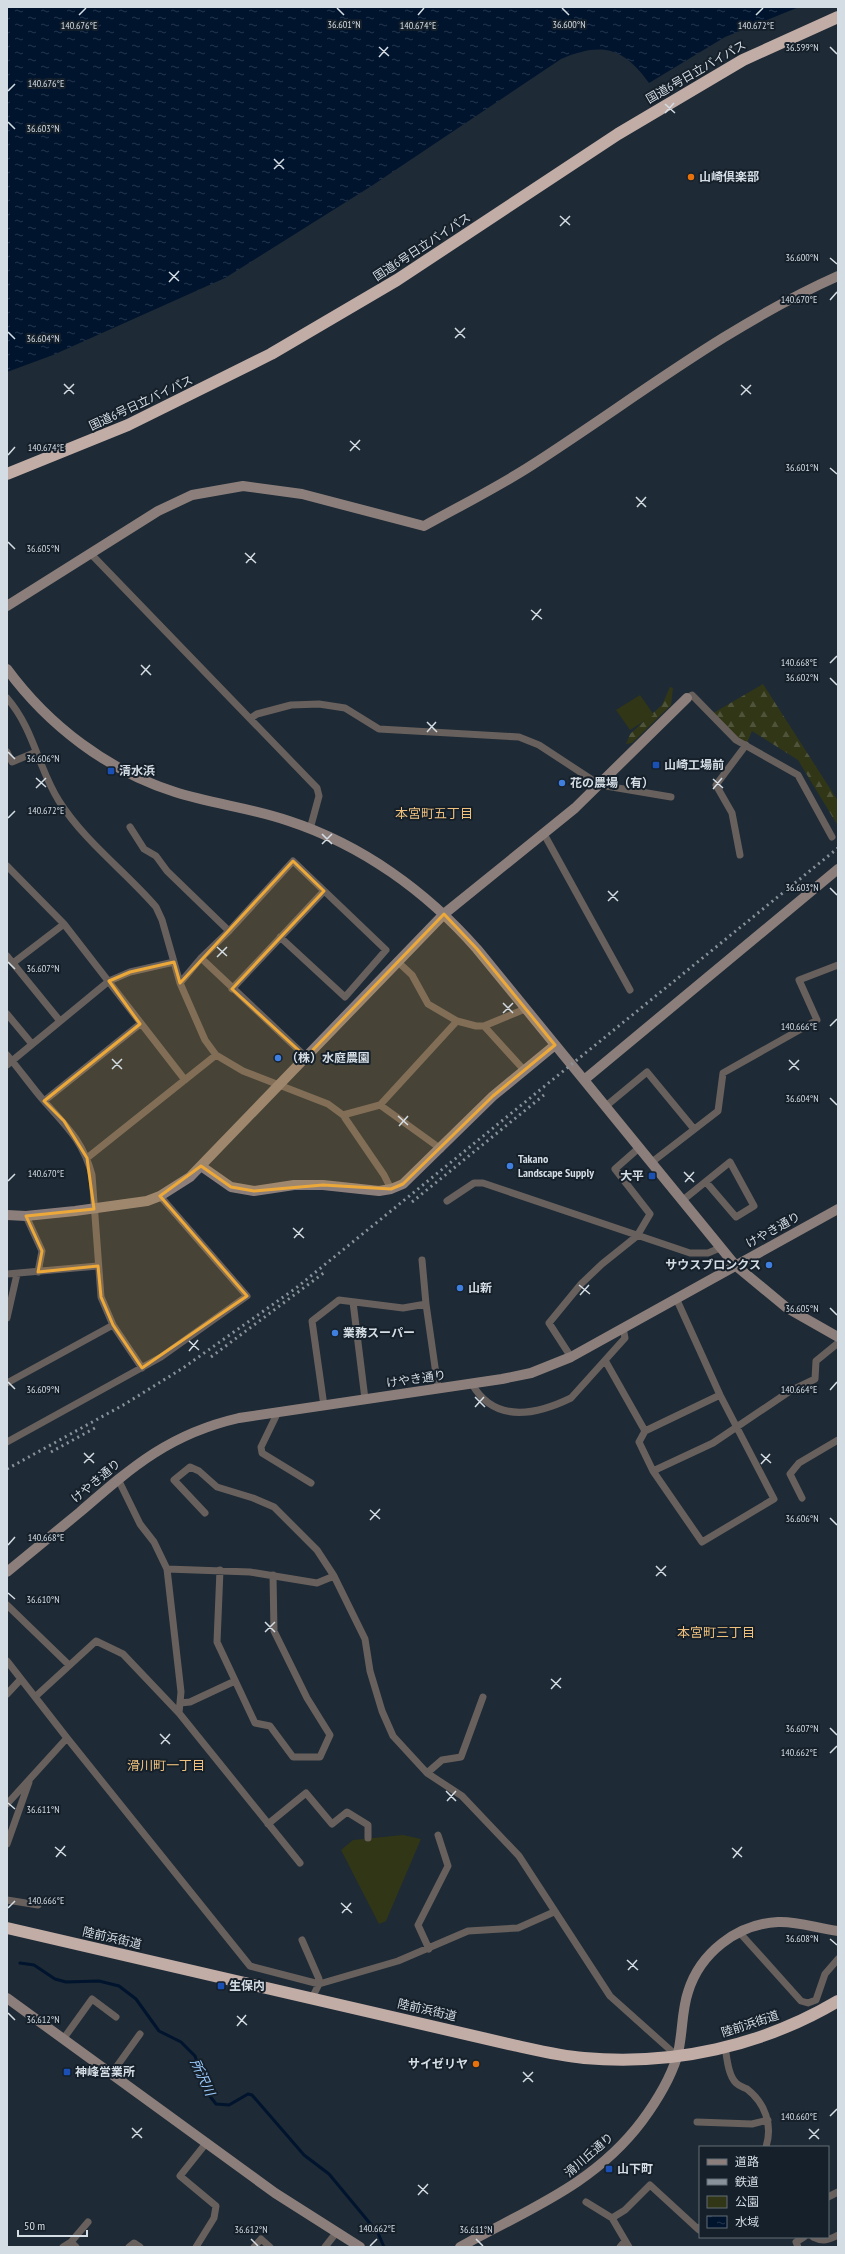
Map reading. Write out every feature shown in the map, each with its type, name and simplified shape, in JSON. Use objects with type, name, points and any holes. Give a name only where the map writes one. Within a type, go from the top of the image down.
[{"type":"highway","name":"国道6号日立バイパス","points":[[7,474],[128,425],[285,346],[397,280],[618,134],[743,60],[838,17]]},
{"type":"highway","name":"陸前浜街道","points":[[7,1928],[557,2054],[603,2059],[699,2054],[725,2047],[793,2024],[838,2001]]},
{"type":"street","points":[[7,606],[158,511],[192,495],[243,486],[302,494],[424,526],[531,466],[715,342],[754,318],[838,276]]},
{"type":"street","points":[[91,554],[317,788],[319,796],[310,829]]},
{"type":"street","points":[[7,669],[48,716],[86,747],[131,774],[152,784],[176,792],[266,814],[310,829],[363,855],[394,874],[444,914],[477,949],[735,1265],[787,1308],[838,1337]]},
{"type":"street","points":[[7,1215],[26,1216],[94,1209],[147,1201],[160,1196],[190,1177],[444,914],[576,808],[687,698],[692,695],[731,735],[798,776],[832,837]]},
{"type":"street","points":[[7,698],[26,725],[48,781],[73,820],[88,838],[156,907],[180,983],[205,1040],[216,1055],[243,1071],[278,1086],[328,1104],[344,1115],[384,1175],[391,1189]]},
{"type":"street","points":[[251,718],[256,714],[291,705],[319,704],[345,708],[379,729],[518,738],[539,745],[600,784],[671,796]]},
{"type":"street","points":[[740,855],[732,813],[716,786],[746,745]]},
{"type":"street","points":[[7,752],[12,762],[36,752]]},
{"type":"street","points":[[130,827],[144,849],[156,856],[167,871],[228,931]]},
{"type":"street","points":[[544,834],[630,990]]},
{"type":"street","points":[[180,983],[201,958],[293,861],[386,950],[344,997],[280,938]]},
{"type":"street","points":[[7,866],[64,924],[109,981],[140,1024],[185,1080]]},
{"type":"street","points":[[581,1076],[838,869]]},
{"type":"street","points":[[232,989],[324,891]]},
{"type":"street","points":[[13,963],[64,924]]},
{"type":"street","points":[[7,956],[60,1021]]},
{"type":"street","points":[[201,958],[232,989],[306,1056]]},
{"type":"street","points":[[397,961],[412,975],[428,1004],[457,1020],[476,1026],[484,1026],[525,1008]]},
{"type":"street","points":[[142,1368],[114,1325],[101,1298],[92,1175],[87,1158],[64,1122],[9,1060],[32,1044],[109,981],[130,972],[174,962]]},
{"type":"street","points":[[652,1162],[718,1111],[723,1073],[817,1020],[799,980],[838,965]]},
{"type":"street","points":[[7,1014],[32,1044]]},
{"type":"street","points":[[344,1115],[380,1105],[457,1020]]},
{"type":"street","points":[[44,1101],[140,1024]]},
{"type":"street","points":[[484,1026],[524,1070]]},
{"type":"street","points":[[201,1166],[231,1187],[254,1191],[294,1185],[323,1185],[359,1189],[391,1189],[403,1184],[441,1149],[473,1116],[524,1070],[555,1045]]},
{"type":"street","points":[[87,1158],[216,1055]]},
{"type":"street","points":[[606,1106],[648,1072],[694,1129]]},
{"type":"street","points":[[380,1105],[441,1149]]},
{"type":"street","points":[[571,1357],[549,1323],[581,1284],[602,1264],[637,1236],[650,1214],[615,1168],[640,1147]]},
{"type":"street","points":[[683,1200],[730,1162],[754,1206],[736,1217],[706,1182]]},
{"type":"street","points":[[447,1200],[474,1183],[483,1183],[637,1236],[698,1255],[720,1248]]},
{"type":"street","points":[[7,1442],[161,1357],[247,1296],[160,1196]]},
{"type":"street","name":"けやき通り","points":[[7,1572],[141,1460],[184,1435],[220,1422],[278,1412],[472,1384],[531,1372],[571,1357],[838,1209]]},
{"type":"street","points":[[26,1216],[42,1251],[38,1272]]},
{"type":"street","points":[[422,1260],[426,1304],[438,1388]]},
{"type":"street","points":[[7,1274],[98,1266]]},
{"type":"street","points":[[7,1318],[17,1274]]},
{"type":"street","points":[[676,1298],[720,1395],[774,1499],[702,1542],[653,1471],[639,1442],[645,1430],[720,1395]]},
{"type":"street","points":[[324,1406],[312,1321],[339,1300],[403,1308],[426,1304]]},
{"type":"street","points":[[353,1302],[366,1399]]},
{"type":"street","points":[[7,1383],[114,1325]]},
{"type":"street","points":[[472,1384],[478,1394],[504,1411],[518,1414],[533,1412],[571,1398],[606,1362],[625,1338],[623,1328]]},
{"type":"street","points":[[653,1471],[713,1443],[790,1391],[815,1379],[816,1361],[838,1344]]},
{"type":"street","points":[[606,1362],[645,1430]]},
{"type":"street","points":[[278,1412],[261,1447],[262,1454],[311,1484]]},
{"type":"street","points":[[802,1498],[790,1474],[799,1463],[838,1440]]},
{"type":"street","points":[[205,1513],[174,1480],[190,1468],[200,1471],[217,1487],[253,1498],[274,1507],[317,1550],[334,1576],[365,1639],[370,1671],[382,1711],[393,1736],[427,1773],[462,1796],[519,1856],[610,1996],[677,2056]]},
{"type":"street","points":[[118,1479],[140,1524],[154,1542],[167,1569],[181,1692],[179,1713]]},
{"type":"street","points":[[167,1569],[220,1570],[273,1575],[317,1582],[334,1576]]},
{"type":"street","points":[[220,1570],[217,1642],[255,1723],[270,1726],[293,1757],[320,1757],[330,1734],[307,1698],[274,1631],[273,1575]]},
{"type":"street","points":[[7,1606],[69,1665]]},
{"type":"street","points":[[35,1697],[96,1640],[123,1654],[179,1713],[300,1863]]},
{"type":"street","points":[[7,1661],[66,1738],[250,1966],[319,1984],[398,1961],[468,1931],[518,1928],[554,1912]]},
{"type":"street","points":[[7,1694],[21,1679]]},
{"type":"street","points":[[180,1703],[190,1702],[235,1681]]},
{"type":"street","points":[[427,1773],[442,1760],[461,1757],[484,1697]]},
{"type":"street","points":[[7,1804],[66,1738]]},
{"type":"street","points":[[7,1844],[30,1780]]},
{"type":"street","points":[[268,1824],[306,1793],[332,1824],[347,1812],[368,1825],[368,1838]]},
{"type":"street","points":[[429,1949],[418,1924],[448,1866],[438,1835]]},
{"type":"street","points":[[7,1900],[38,1905]]},
{"type":"street","points":[[838,1930],[791,1922],[778,1922],[739,1932],[801,2001],[808,2003],[816,2000],[825,1974],[838,1960]]},
{"type":"street","name":"滑川丘通り","points":[[460,2247],[569,2189],[595,2170],[625,2142],[642,2121],[661,2091],[673,2068],[677,2056],[687,1992],[691,1983],[710,1953],[739,1932]]},
{"type":"street","points":[[302,1940],[319,1979],[319,1984],[312,1998]]},
{"type":"street","points":[[7,1998],[207,2142],[275,2193],[360,2247]]},
{"type":"street","points":[[64,2038],[92,2000],[116,2016]]},
{"type":"street","points":[[112,2073],[140,2034]]},
{"type":"street","points":[[725,2047],[732,2076],[736,2083],[758,2100],[768,2120],[770,2135],[766,2146]]},
{"type":"street","points":[[697,2122],[752,2124],[768,2120]]},
{"type":"street","points":[[196,2247],[214,2218],[216,2206],[180,2176],[207,2142]]},
{"type":"street","points":[[612,2218],[625,2210],[650,2185],[698,2230],[699,2228]]},
{"type":"street","points":[[829,2196],[838,2192]]},
{"type":"street","points":[[586,2202],[612,2218],[627,2244],[620,2247]]},
{"type":"street","points":[[63,2247],[71,2242],[88,2222]]},
{"type":"street","points":[[325,2247],[336,2233]]},
{"type":"street","points":[[815,2238],[820,2240],[828,2240],[838,2234]]},
{"type":"street","points":[[798,2247],[796,2242],[802,2238]]},
{"type":"street","points":[[254,2247],[261,2239],[270,2247]]},
{"type":"street","points":[[71,2242],[76,2247]]},
{"type":"street","points":[[129,2247],[134,2243],[140,2247]]},
{"type":"highlighted area","points":[[293,861],[324,891],[232,989],[306,1057],[444,914],[477,949],[555,1045],[493,1096],[403,1184],[391,1189],[323,1185],[254,1191],[231,1187],[201,1166],[160,1196],[247,1296],[142,1368],[113,1325],[101,1297],[98,1266],[38,1272],[42,1251],[26,1216],[94,1209],[87,1158],[64,1121],[44,1101],[140,1024],[109,981],[130,972],[174,962],[180,983]]},
{"type":"green space","points":[[763,684],[838,801],[838,826],[798,760],[752,731],[746,745],[710,715]]},
{"type":"green space","points":[[670,687],[673,688],[671,705],[632,743],[626,744],[630,734],[662,705]]},
{"type":"green space","points":[[640,695],[654,715],[630,730],[616,710]]},
{"type":"green space","points":[[403,1835],[421,1839],[386,1921],[379,1924],[341,1850],[353,1840]]},
{"type":"water","points":[[7,7],[799,7],[725,37],[649,83],[630,62],[621,55],[611,51],[588,51],[561,59],[373,185],[225,278],[53,355],[7,372]]},
{"type":"waterway","name":"所沢川","points":[[20,1963],[34,1965],[55,1979],[66,1982],[99,1981],[119,1986],[136,1999],[159,2031],[181,2042],[195,2056],[209,2095],[216,2104],[229,2105],[248,2094],[252,2095],[304,2155],[329,2174],[378,2233],[384,2247]]},
{"type":"railway","points":[[7,1469],[125,1404],[183,1368],[296,1288],[838,848]]},
{"type":"railway","points":[[412,1202],[544,1095]]},
{"type":"railway","points":[[211,1357],[325,1272]]},
{"type":"railway","points":[[51,1452],[95,1428]]},
{"type":"place","name":"山崎倶楽部","points":[[691,177]]},
{"type":"place","name":"山崎工場前","points":[[656,765]]},
{"type":"place","name":"清水浜","points":[[111,771]]},
{"type":"place","name":"花の農場（有）","points":[[562,783]]},
{"type":"place","name":"（株）水庭農園","points":[[278,1058]]},
{"type":"place","name":"Takano Landscape Supply","points":[[510,1166]]},
{"type":"place","name":"大平","points":[[652,1176]]},
{"type":"place","name":"サウスブロンクス","points":[[769,1265]]},
{"type":"place","name":"山新","points":[[460,1288]]},
{"type":"place","name":"業務スーパー","points":[[335,1333]]},
{"type":"place","name":"生保内","points":[[221,1986]]},
{"type":"place","name":"サイゼリヤ","points":[[476,2064]]},
{"type":"place","name":"神峰営業所","points":[[67,2072]]},
{"type":"place","name":"山下町","points":[[609,2169]]},
{"type":"district","name":"本宮町五丁目","points":[[434,813]]},
{"type":"district","name":"本宮町三丁目","points":[[716,1632]]},
{"type":"district","name":"滑川町一丁目","points":[[166,1765]]}]
